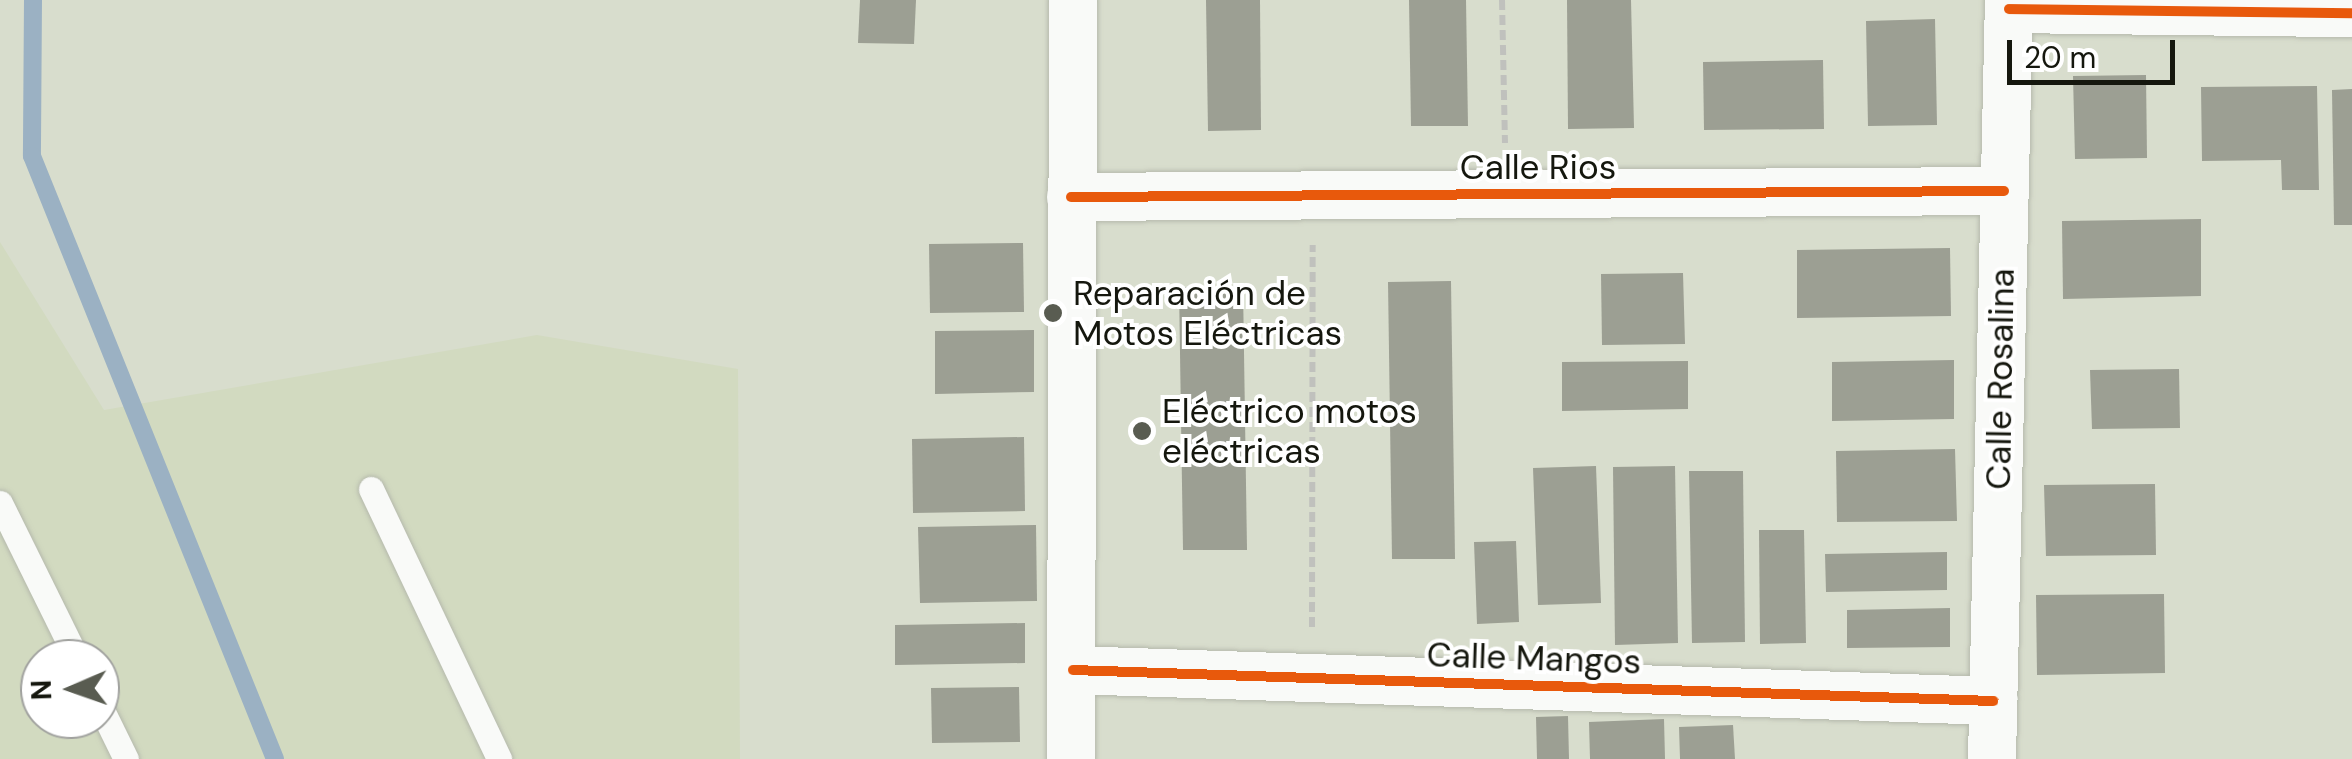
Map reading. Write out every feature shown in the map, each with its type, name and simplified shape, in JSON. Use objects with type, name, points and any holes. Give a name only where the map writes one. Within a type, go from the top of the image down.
[{"type":"street","points":[[1071,759],[1073,0]]},
{"type":"street","points":[[2009,4],[2352,13]]},
{"type":"street","name":"Calle Rosalina","points":[[1992,759],[2009,4]]},
{"type":"street","name":"Calle Rios","points":[[1071,197],[2004,191]]},
{"type":"street","name":"Calle Mangos","points":[[1073,670],[1993,701]]},
{"type":"lane","points":[[371,489],[499,759]]},
{"type":"lane","points":[[0,503],[67,639]]},
{"type":"path","points":[[1502,0],[1506,194]]},
{"type":"path","points":[[1312,678],[1313,196]]},
{"type":"shaded area","points":[[0,242],[104,410],[537,335],[738,369],[740,759],[0,759]]},
{"type":"building","points":[[860,0],[916,0],[914,44],[858,43]]},
{"type":"building","points":[[1206,0],[1260,0],[1261,130],[1208,131]]},
{"type":"building","points":[[1409,0],[1466,0],[1468,126],[1411,126]]},
{"type":"building","points":[[1567,0],[1631,0],[1634,128],[1568,129]]},
{"type":"building","points":[[1935,19],[1937,125],[1868,126],[1866,21]]},
{"type":"building","points":[[1823,60],[1824,129],[1704,130],[1703,62]]},
{"type":"building","points":[[2146,75],[2147,158],[2075,159],[2073,76]]},
{"type":"building","points":[[2317,86],[2319,190],[2282,190],[2281,160],[2202,161],[2201,87]]},
{"type":"building","points":[[2352,89],[2352,225],[2334,225],[2332,90]]},
{"type":"building","points":[[2201,219],[2201,296],[2063,299],[2062,221]]},
{"type":"building","points":[[1023,243],[1024,312],[930,313],[929,244]]},
{"type":"building","points":[[1950,248],[1951,316],[1797,318],[1797,250]]},
{"type":"building","points":[[1683,273],[1685,344],[1602,345],[1601,274]]},
{"type":"building","points":[[1451,281],[1455,559],[1392,559],[1388,282]]},
{"type":"building","points":[[1179,287],[1243,287],[1247,550],[1183,550]]},
{"type":"building","points":[[1034,330],[1034,392],[935,394],[935,331]]},
{"type":"building","points":[[1954,360],[1954,419],[1832,421],[1832,362]]},
{"type":"building","points":[[1688,361],[1688,409],[1562,411],[1562,362]]},
{"type":"building","points":[[2179,369],[2180,428],[2092,429],[2090,370]]},
{"type":"building","points":[[1024,437],[1025,511],[913,513],[912,439]]},
{"type":"building","points":[[1955,449],[1957,521],[1837,522],[1836,451]]},
{"type":"building","points":[[1596,466],[1601,603],[1538,605],[1533,468]]},
{"type":"building","points":[[1675,466],[1678,643],[1615,645],[1613,467]]},
{"type":"building","points":[[1689,471],[1743,471],[1745,642],[1692,643]]},
{"type":"building","points":[[2155,484],[2156,555],[2046,556],[2044,485]]},
{"type":"building","points":[[1036,525],[1037,601],[920,603],[918,527]]},
{"type":"building","points":[[1759,530],[1804,530],[1806,643],[1760,644]]},
{"type":"building","points":[[1516,541],[1519,622],[1477,624],[1474,542]]},
{"type":"building","points":[[1947,552],[1947,590],[1826,592],[1825,554]]},
{"type":"building","points":[[2164,594],[2165,673],[2037,675],[2036,595]]},
{"type":"building","points":[[1950,608],[1950,647],[1847,648],[1847,610]]},
{"type":"building","points":[[1025,623],[1025,663],[895,665],[895,625]]},
{"type":"building","points":[[1019,687],[1020,742],[932,743],[931,688]]},
{"type":"building","points":[[1568,716],[1569,759],[1537,759],[1536,717]]},
{"type":"building","points":[[1664,719],[1665,759],[1590,759],[1589,722]]},
{"type":"building","points":[[1733,725],[1735,759],[1680,759],[1679,727]]},
{"type":"waterway","points":[[33,0],[32,156],[275,759]]},
{"type":"cycle path","points":[[2009,9],[2352,13]]},
{"type":"cycle path","points":[[1071,197],[2004,191]]},
{"type":"cycle path","points":[[1073,670],[1993,701]]},
{"type":"place","name":"Reparación de Motos Eléctricas","points":[[1053,313]]},
{"type":"place","name":"Eléctrico motos eléctricas","points":[[1142,431]]}]
